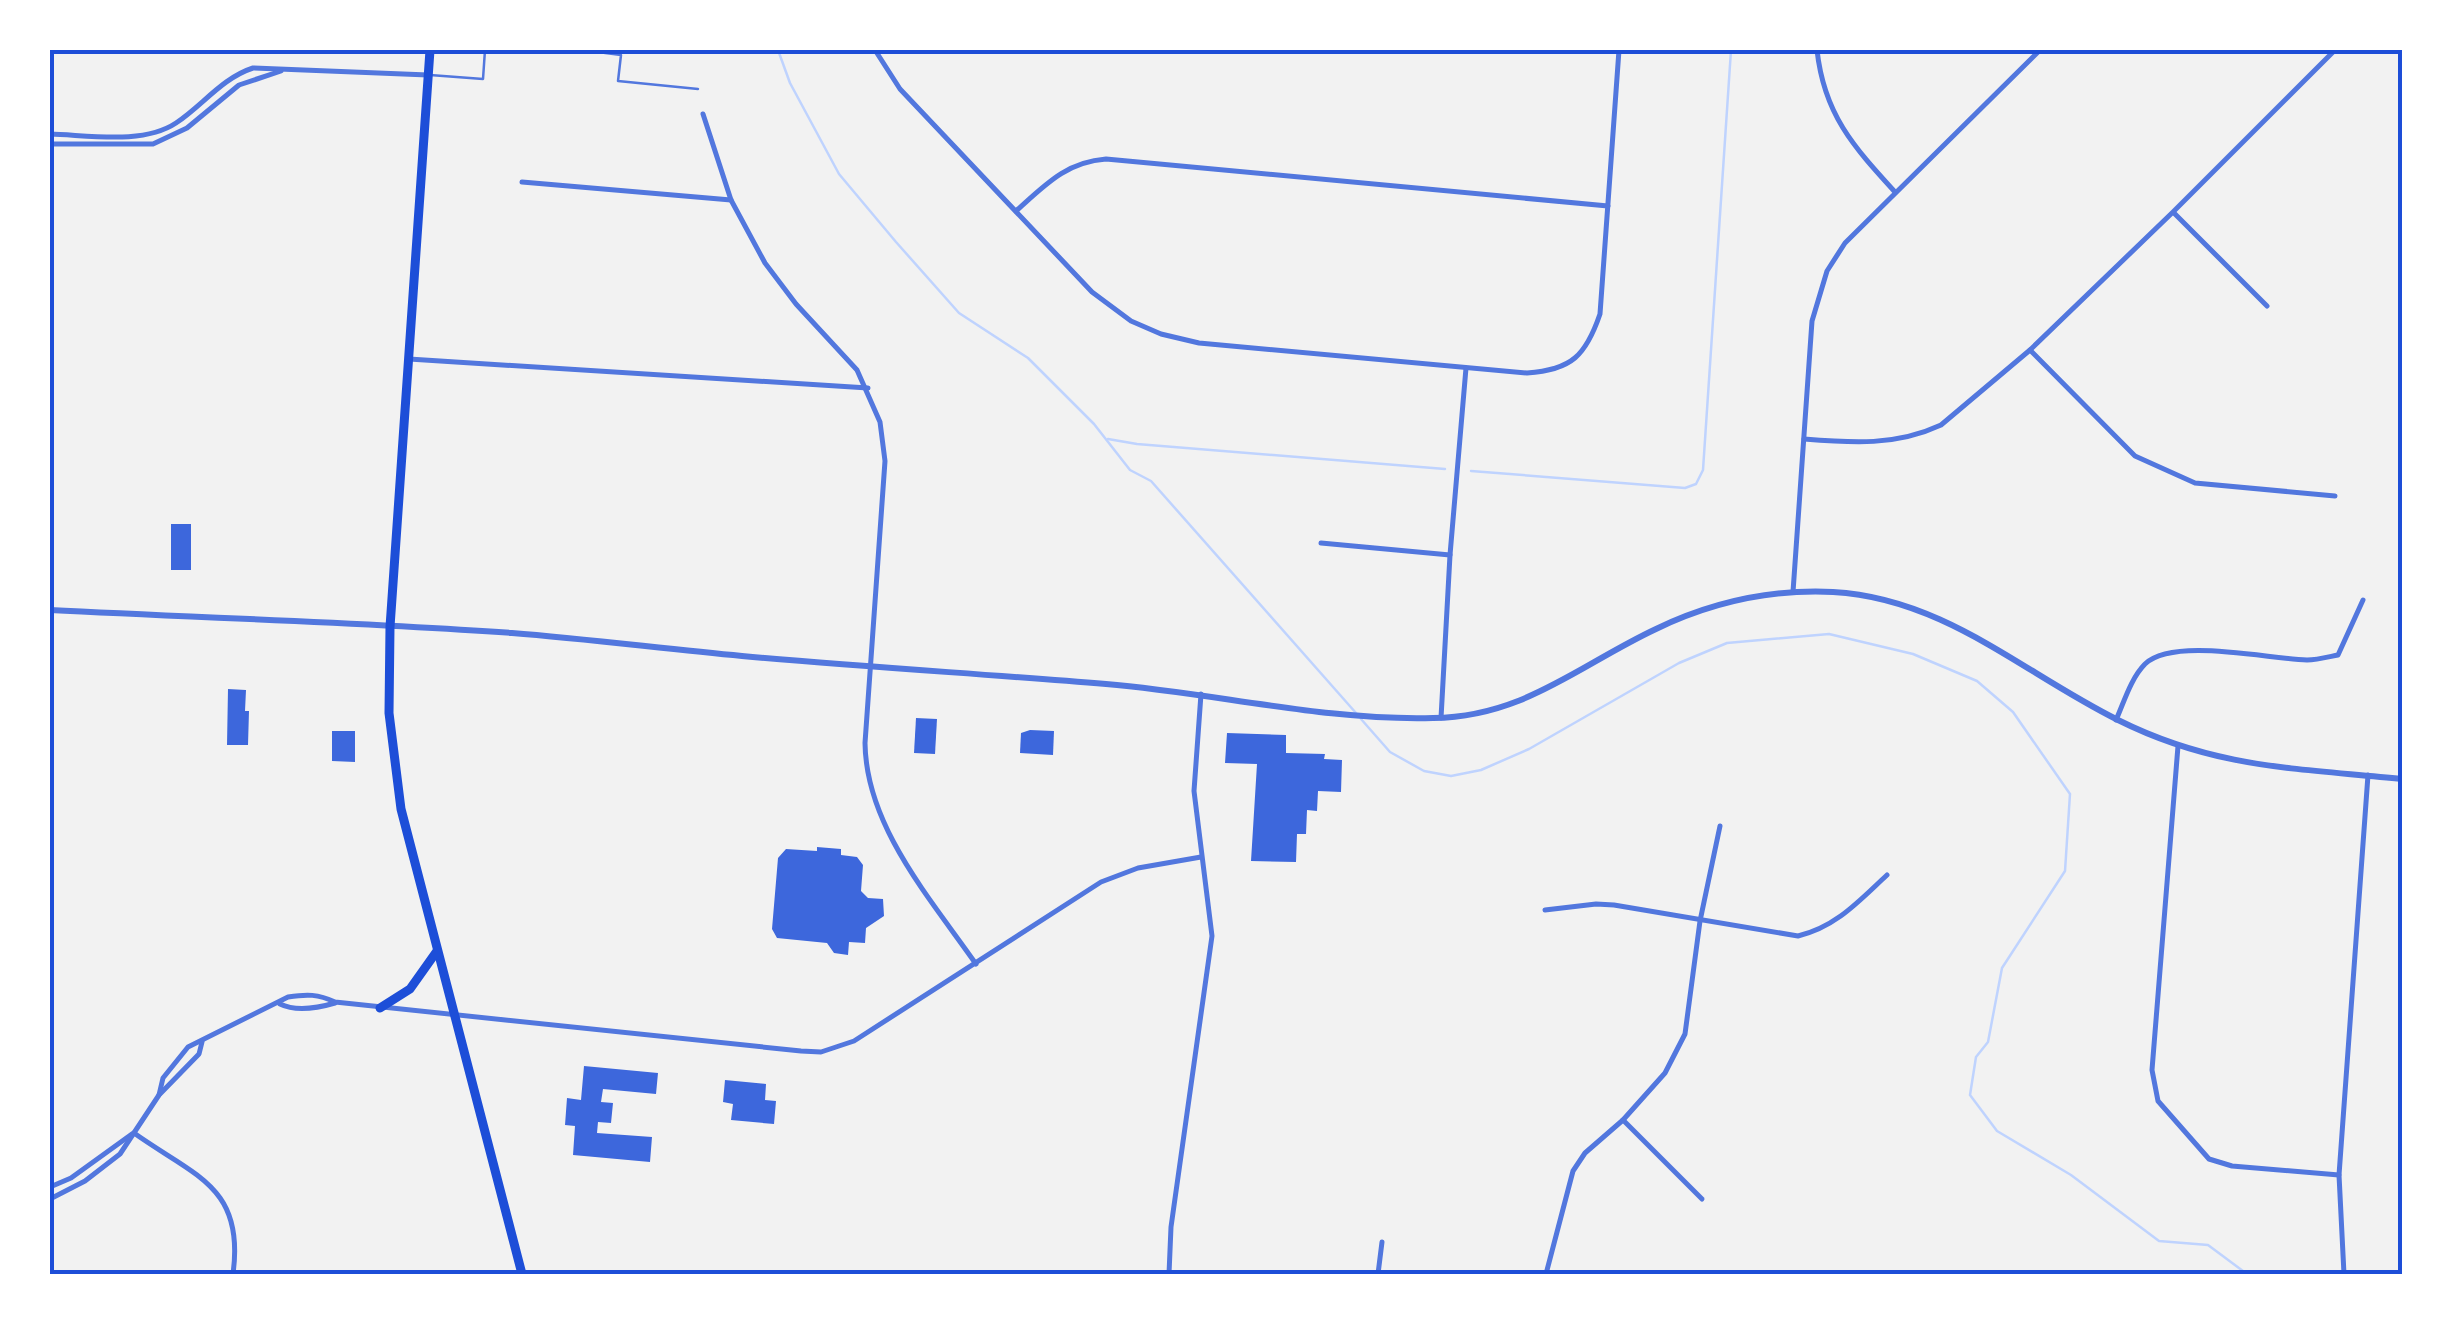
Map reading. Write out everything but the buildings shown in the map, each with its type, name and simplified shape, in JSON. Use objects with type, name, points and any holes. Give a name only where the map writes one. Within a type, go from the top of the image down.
[{"type":"main road","points":[[430,50],[390,627],[389,713],[397,786],[522,1274]]},
{"type":"main road","points":[[380,1008],[410,988],[437,951]]},
{"type":"street","points":[[875,50],[900,90],[1092,292],[1130,322],[1199,343],[1466,368],[1552,372],[1574,360],[1590,344],[1600,314],[1619,50]]},
{"type":"street","points":[[1816,50],[1834,116],[1856,150],[1895,192]]},
{"type":"street","points":[[1793,592],[1812,321],[1827,271],[1844,243],[2040,50]]},
{"type":"street","points":[[1804,439],[1886,442],[1924,432],[1956,413],[2030,350],[2335,50]]},
{"type":"street","points":[[50,134],[158,132],[176,123],[240,72],[267,66],[284,70],[428,75]]},
{"type":"street","points":[[50,144],[136,146],[165,140],[198,120],[239,85],[284,70]]},
{"type":"street","points":[[703,114],[731,200],[765,264],[857,370],[880,422],[885,462],[865,743],[873,798],[896,844],[976,964]]},
{"type":"street","points":[[1016,211],[1061,170],[1085,160],[1106,158],[1608,206]]},
{"type":"street","points":[[522,182],[731,200]]},
{"type":"street","points":[[2174,212],[2268,306]]},
{"type":"street","points":[[2030,350],[2135,456],[2195,483],[2334,496]]},
{"type":"street","points":[[409,359],[868,388]]},
{"type":"street","points":[[1442,718],[1450,555],[1466,368]]},
{"type":"street","points":[[1322,543],[1450,555]]},
{"type":"street","points":[[50,610],[592,640],[1201,694],[1404,718],[1442,718],[1496,710],[1540,693],[1692,613],[1744,598],[1836,592],[1922,610],[1972,634],[2116,720],[2178,746],[2224,760],[2278,769],[2402,779]]},
{"type":"street","points":[[2116,720],[2137,674],[2159,655],[2186,651],[2312,660],[2338,655],[2363,600]]},
{"type":"street","points":[[1168,1274],[1171,1226],[1212,936],[1194,790],[1201,694]]},
{"type":"street","points":[[2178,746],[2152,1070],[2154,1093],[2209,1159],[2232,1166],[2339,1175]]},
{"type":"street","points":[[2344,1274],[2339,1175],[2368,775]]},
{"type":"street","points":[[1546,1274],[1572,1171],[1584,1152],[1622,1120],[1665,1073],[1684,1034],[1700,921],[1720,826]]},
{"type":"street","points":[[159,1094],[163,1078],[188,1047],[288,997],[305,994],[380,1008],[822,1052],[854,1041],[1101,882],[1138,868],[1201,857]]},
{"type":"street","points":[[1545,910],[1596,904],[1798,936],[1819,931],[1842,916],[1886,874]]},
{"type":"street","points":[[280,1004],[291,1009],[321,1008],[335,1002]]},
{"type":"street","points":[[50,1199],[98,1172],[120,1154],[159,1094],[199,1054],[202,1042]]},
{"type":"street","points":[[1622,1120],[1702,1199]]},
{"type":"street","points":[[50,1187],[71,1178],[134,1133]]},
{"type":"street","points":[[134,1133],[202,1176],[220,1196],[236,1235],[233,1274]]},
{"type":"street","points":[[1378,1274],[1382,1242]]},
{"type":"lane","points":[[428,75],[483,79],[485,50]]},
{"type":"lane","points":[[582,50],[620,55],[618,81],[698,89]]},
{"type":"waterway","points":[[778,50],[790,83],[839,174],[896,242],[959,313],[1028,358],[1094,424],[1130,470],[1151,481],[1356,713]]},
{"type":"waterway","points":[[1471,471],[1685,488],[1696,484],[1703,470],[1731,50]]},
{"type":"waterway","points":[[1108,439],[1445,469]]},
{"type":"waterway","points":[[1361,719],[1390,752],[1424,771],[1451,776],[1481,770],[1529,749],[1679,663],[1727,643],[1829,634],[1913,654],[1977,681],[2013,712],[2070,794],[2065,871],[2002,968],[1988,1042],[1976,1057],[1970,1095],[1997,1131],[2071,1175],[2159,1241],[2208,1245],[2247,1274]]}]
